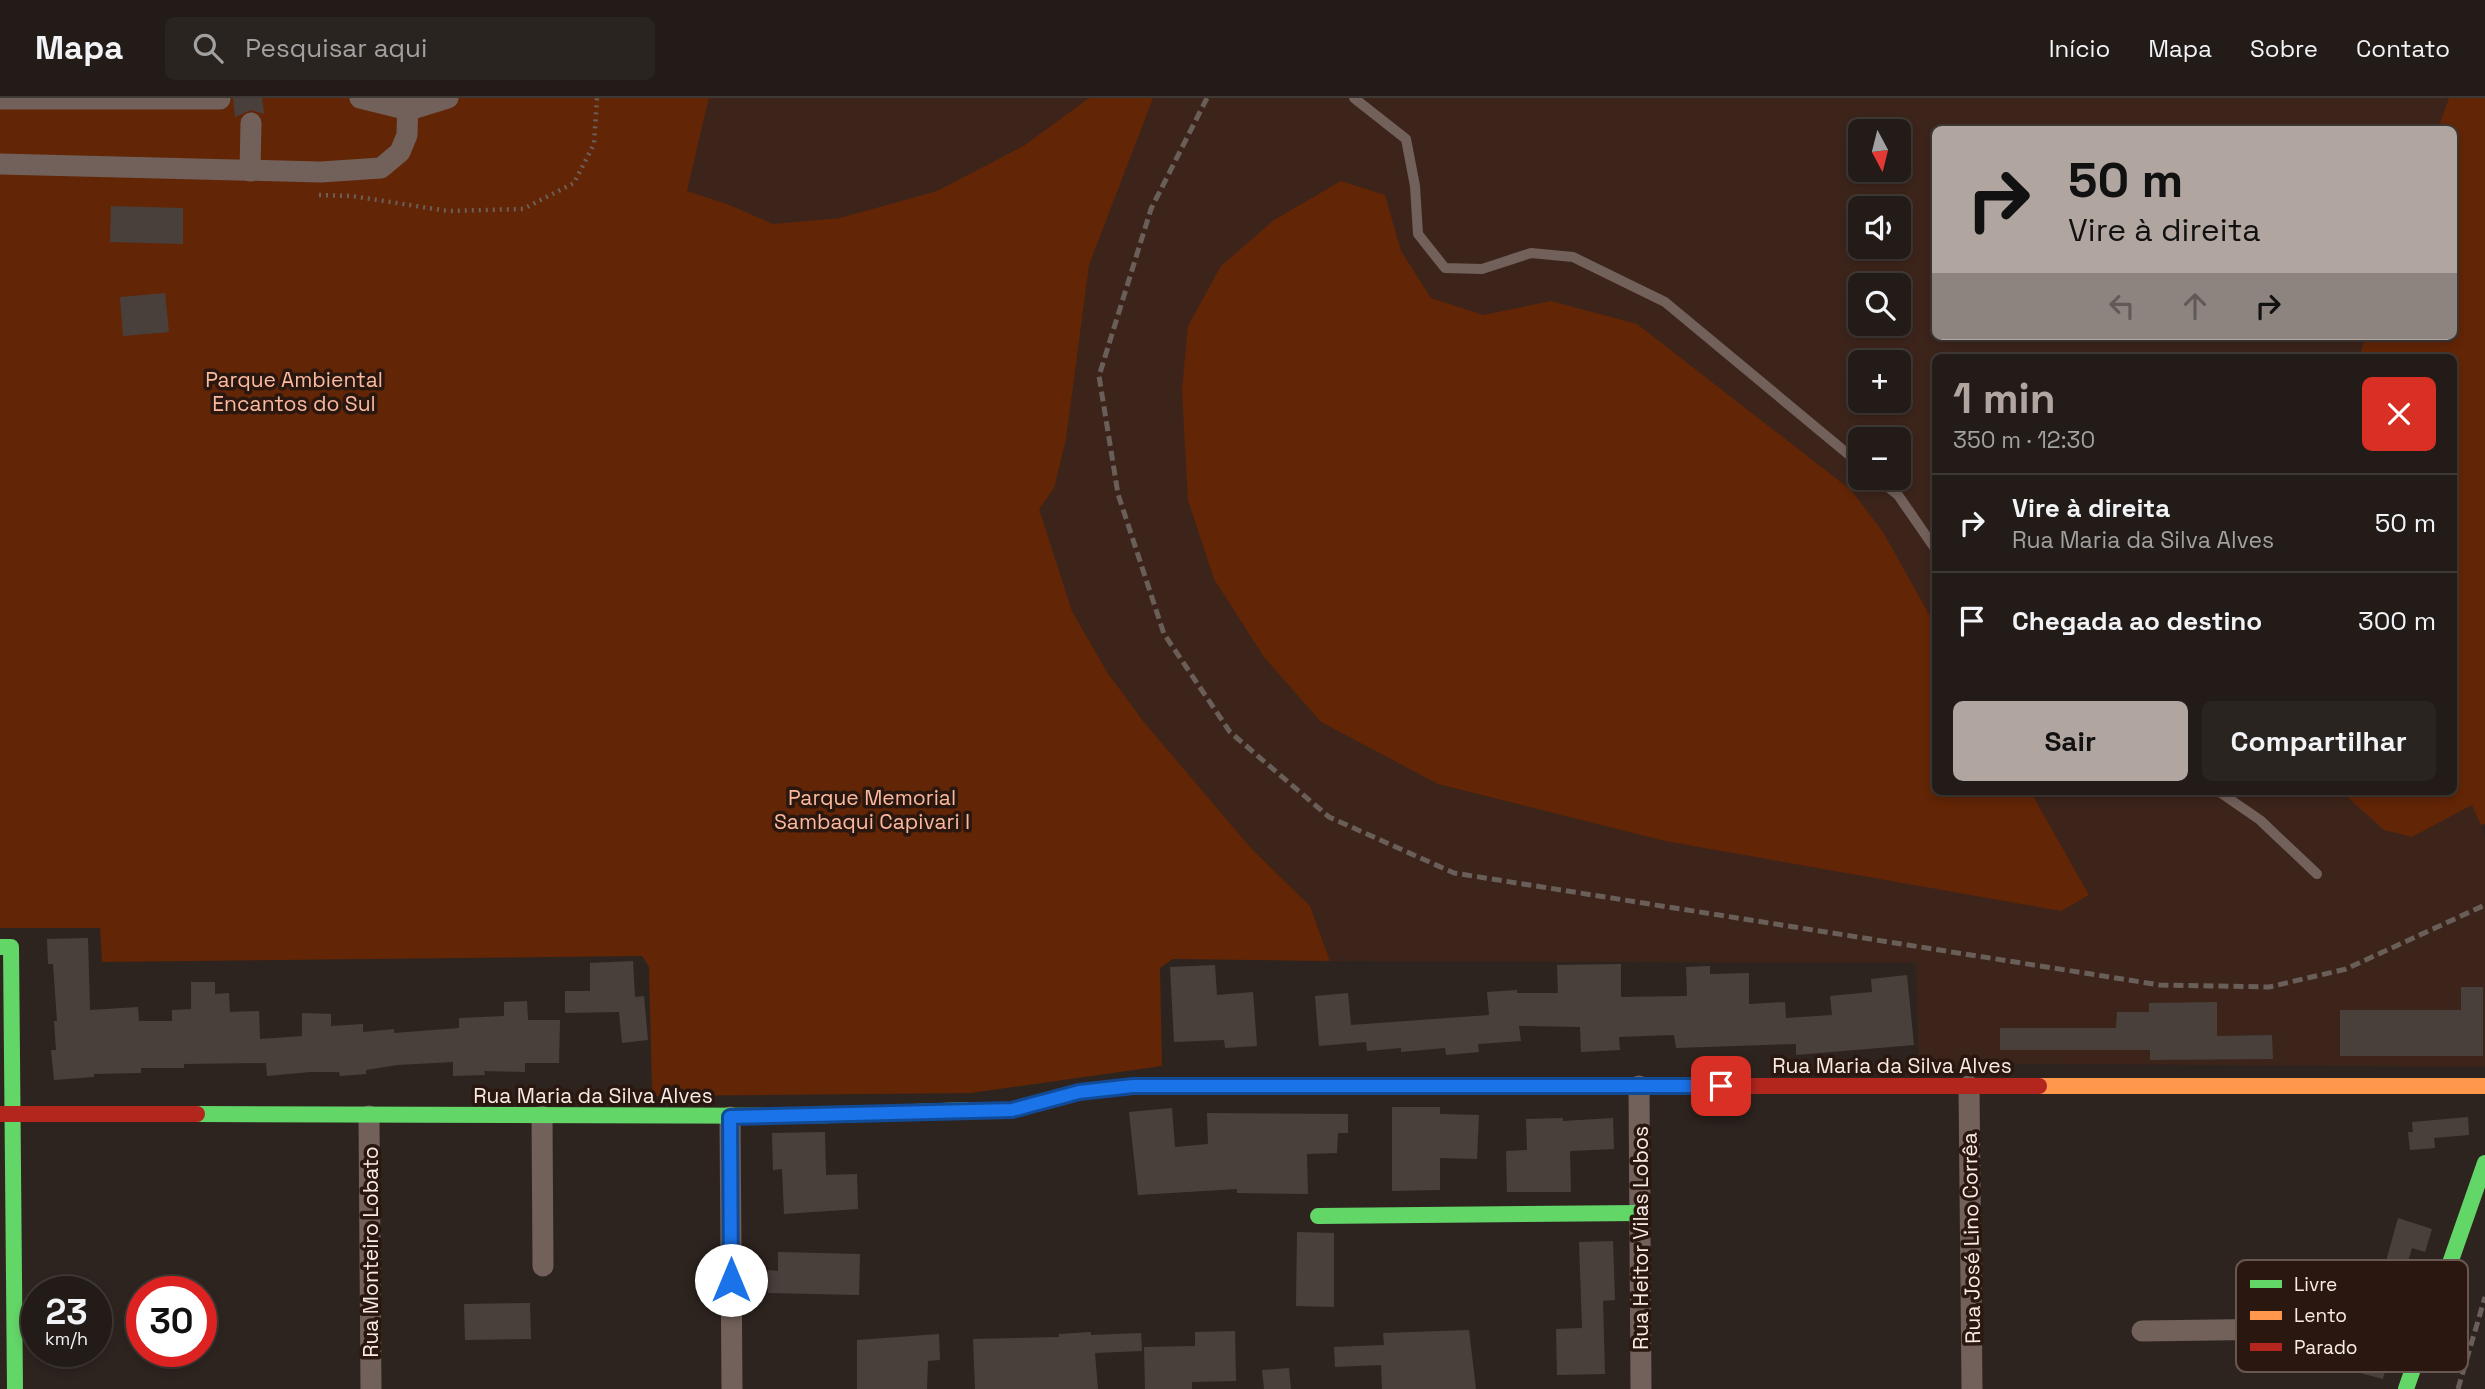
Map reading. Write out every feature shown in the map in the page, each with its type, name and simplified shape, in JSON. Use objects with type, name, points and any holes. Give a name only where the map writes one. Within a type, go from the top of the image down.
[{"type":"street","points":[[360,98],[408,104],[449,98]]},
{"type":"street","points":[[0,99],[220,99]]},
{"type":"street","points":[[0,164],[333,172],[381,168],[400,152],[407,135],[408,104]]},
{"type":"street","points":[[250,171],[251,123]]},
{"type":"street","points":[[0,947],[10,947],[6,1114],[15,1389]]},
{"type":"street","name":"Rua Maria da Silva Alves","points":[[6,1114],[730,1117],[1012,1110],[1079,1092],[1133,1086],[2485,1086]]},
{"type":"street","name":"Rua Heitor Vilas Lobos","points":[[1639,1086],[1641,1389]]},
{"type":"street","name":"Rua José Lino Corrêa","points":[[1969,1086],[1972,1389]]},
{"type":"street","name":"Rua Monteiro Lobato","points":[[369,1116],[371,1389]]},
{"type":"street","points":[[542,1116],[542,1266]]},
{"type":"street","points":[[730,1117],[732,1389]]},
{"type":"street","points":[[2451,1260],[2485,1163]]},
{"type":"street","points":[[1318,1216],[1640,1213]]},
{"type":"street","points":[[2142,1331],[2236,1330]]},
{"type":"street","points":[[2406,1389],[2412,1372]]},
{"type":"lane","points":[[1354,98],[1406,139],[1415,186],[1418,234],[1445,268],[1482,269],[1531,253],[1573,257],[1665,302],[1848,454]]},
{"type":"lane","points":[[1892,490],[1932,544]]},
{"type":"lane","points":[[2224,795],[2260,820],[2317,874]]},
{"type":"shaded area","points":[[709,98],[2485,98],[2485,824],[2482,826],[2485,838],[2485,1067],[1919,1063],[1916,963],[1330,961],[1310,906],[1250,847],[1142,721],[1107,672],[1072,611],[1038,509],[591,589]]},
{"type":"green space","points":[[0,98],[709,98],[687,191],[727,204],[773,224],[840,218],[937,191],[1025,145],[1089,98],[1153,98],[1089,265],[1066,439],[1054,488],[1039,509],[1072,611],[1107,672],[1143,721],[1250,847],[1310,906],[1330,961],[1173,959],[1160,968],[1162,1066],[971,1093],[655,1096],[652,1090],[649,967],[642,956],[102,962],[100,928],[0,928]]},
{"type":"green space","points":[[2449,98],[2485,98],[2485,824],[2481,825],[2472,805],[2412,837],[2384,830],[2345,795],[2457,795],[2457,354],[2360,354],[2365,340],[2457,340],[2457,126],[2439,126]]},
{"type":"green space","points":[[1341,181],[1385,195],[1401,251],[1431,298],[1483,315],[1551,301],[1637,324],[1851,490],[1883,532],[1932,620],[1932,795],[2032,795],[2089,895],[2061,911],[1665,841],[1438,784],[1321,722],[1264,657],[1214,579],[1188,500],[1182,390],[1188,326],[1221,266],[1274,220]]},
{"type":"building","points":[[233,98],[262,98],[264,114],[251,110],[235,117]]},
{"type":"building","points":[[111,206],[183,208],[183,244],[110,242]]},
{"type":"building","points":[[165,293],[169,332],[123,336],[120,297]]},
{"type":"building","points":[[88,938],[90,1010],[138,1007],[139,1021],[172,1021],[172,1010],[191,1009],[191,982],[215,982],[215,994],[229,993],[230,1012],[259,1011],[260,1039],[302,1036],[302,1013],[331,1014],[331,1026],[363,1024],[363,1032],[394,1029],[394,1033],[459,1028],[459,1018],[504,1016],[504,1002],[527,1001],[528,1020],[560,1020],[559,1063],[525,1063],[525,1072],[484,1071],[485,1075],[453,1076],[453,1062],[397,1065],[366,1070],[366,1074],[340,1076],[339,1072],[310,1072],[267,1076],[266,1063],[184,1064],[184,1068],[141,1068],[141,1073],[94,1074],[94,1077],[54,1080],[51,1050],[56,1050],[54,1021],[57,1021],[53,964],[48,964],[47,939]]},
{"type":"building","points":[[633,961],[635,997],[644,996],[648,1040],[622,1043],[619,1012],[565,1013],[565,991],[590,991],[590,963]]},
{"type":"building","points":[[1621,964],[1621,997],[1687,996],[1686,967],[1710,966],[1710,974],[1749,973],[1749,1004],[1785,1002],[1786,1018],[1832,1015],[1830,996],[1872,992],[1871,979],[1907,975],[1914,1045],[1796,1055],[1796,1044],[1676,1048],[1674,1035],[1619,1037],[1620,1050],[1581,1052],[1580,1027],[1519,1026],[1521,1041],[1478,1044],[1479,1052],[1446,1055],[1445,1048],[1401,1052],[1401,1048],[1367,1051],[1366,1042],[1319,1046],[1315,996],[1348,993],[1351,1025],[1489,1015],[1487,992],[1517,990],[1517,993],[1558,993],[1557,965]]},
{"type":"building","points":[[1215,965],[1217,995],[1253,992],[1257,1046],[1225,1048],[1224,1040],[1174,1042],[1170,967]]},
{"type":"building","points":[[2461,987],[2483,987],[2483,1056],[2340,1056],[2340,1010],[2461,1010]]},
{"type":"building","points":[[2217,1002],[2217,1036],[2272,1035],[2273,1059],[2150,1060],[2150,1050],[2000,1050],[2000,1028],[2116,1028],[2117,1012],[2149,1012],[2149,1003]]},
{"type":"building","points":[[1392,1107],[1440,1107],[1440,1114],[1479,1115],[1477,1159],[1440,1158],[1440,1190],[1392,1191]]},
{"type":"building","points":[[1172,1108],[1175,1147],[1208,1144],[1207,1113],[1348,1114],[1348,1133],[1338,1133],[1337,1153],[1307,1154],[1308,1194],[1237,1193],[1237,1189],[1138,1195],[1129,1112]]},
{"type":"building","points":[[2468,1117],[2469,1135],[2434,1138],[2435,1148],[2410,1150],[2408,1132],[2413,1132],[2412,1122]]},
{"type":"building","points":[[1563,1118],[1563,1121],[1613,1118],[1614,1149],[1570,1151],[1571,1192],[1507,1192],[1506,1151],[1527,1150],[1526,1119]]},
{"type":"building","points":[[825,1132],[826,1175],[857,1174],[858,1209],[784,1214],[782,1169],[773,1170],[772,1133]]},
{"type":"building","points":[[2398,1218],[2432,1229],[2425,1252],[2412,1248],[2408,1260],[2386,1260]]},
{"type":"building","points":[[1297,1232],[1334,1233],[1334,1307],[1296,1306]]},
{"type":"building","points":[[1613,1241],[1615,1300],[1603,1301],[1605,1374],[1557,1375],[1556,1329],[1582,1328],[1579,1242]]},
{"type":"building","points":[[778,1252],[860,1254],[859,1295],[768,1293],[768,1270],[778,1271]]},
{"type":"building","points":[[530,1303],[531,1339],[465,1340],[464,1304]]},
{"type":"building","points":[[1469,1330],[1476,1389],[1382,1389],[1381,1365],[1335,1367],[1334,1347],[1384,1345],[1383,1333]]},
{"type":"building","points":[[1235,1331],[1236,1381],[1192,1382],[1192,1389],[1145,1389],[1144,1347],[1195,1346],[1195,1332]]},
{"type":"building","points":[[1091,1332],[1091,1335],[1141,1333],[1142,1351],[1095,1353],[1098,1389],[975,1389],[973,1339],[1059,1337],[1059,1334]]},
{"type":"building","points":[[939,1334],[940,1360],[928,1361],[927,1389],[857,1389],[857,1340]]},
{"type":"building","points":[[1289,1368],[1291,1389],[1264,1389],[1262,1370]]},
{"type":"building","points":[[2356,1372],[2385,1372],[2383,1379]]},
{"type":"railway","points":[[1207,98],[1151,209],[1099,376],[1118,494],[1164,634],[1230,732],[1329,817],[1454,873],[2160,985],[2269,987],[2346,969],[2485,905]]},
{"type":"railway","points":[[2468,1355],[2485,1297]]},
{"type":"railway","points":[[2458,1389],[2463,1372]]},
{"type":"traffic: fast","points":[[0,947],[11,947],[15,1389]]},
{"type":"traffic: fast","points":[[1218,1086],[1699,1086]]},
{"type":"traffic: fast","points":[[197,1114],[803,1116],[968,1110]]},
{"type":"traffic: fast","points":[[2451,1260],[2485,1163]]},
{"type":"traffic: fast","points":[[1318,1216],[1640,1213]]},
{"type":"traffic: fast","points":[[2406,1389],[2412,1372]]},
{"type":"traffic: slow","points":[[968,1110],[1012,1110],[1079,1092],[1133,1086],[1218,1086]]},
{"type":"traffic: slow","points":[[2039,1086],[2485,1086]]},
{"type":"traffic: jam","points":[[1699,1086],[2039,1086]]},
{"type":"traffic: jam","points":[[0,1114],[197,1114]]},
{"type":"route","points":[[731,1280],[730,1117],[925,1110],[1012,1110],[1079,1092],[1133,1086],[1721,1086]]},
{"type":"park label","name":"Parque Ambiental Encantos do Sul","points":[[294,391]]},
{"type":"park label","name":"Parque Memorial Sambaqui Capivari I","points":[[872,809]]}]
